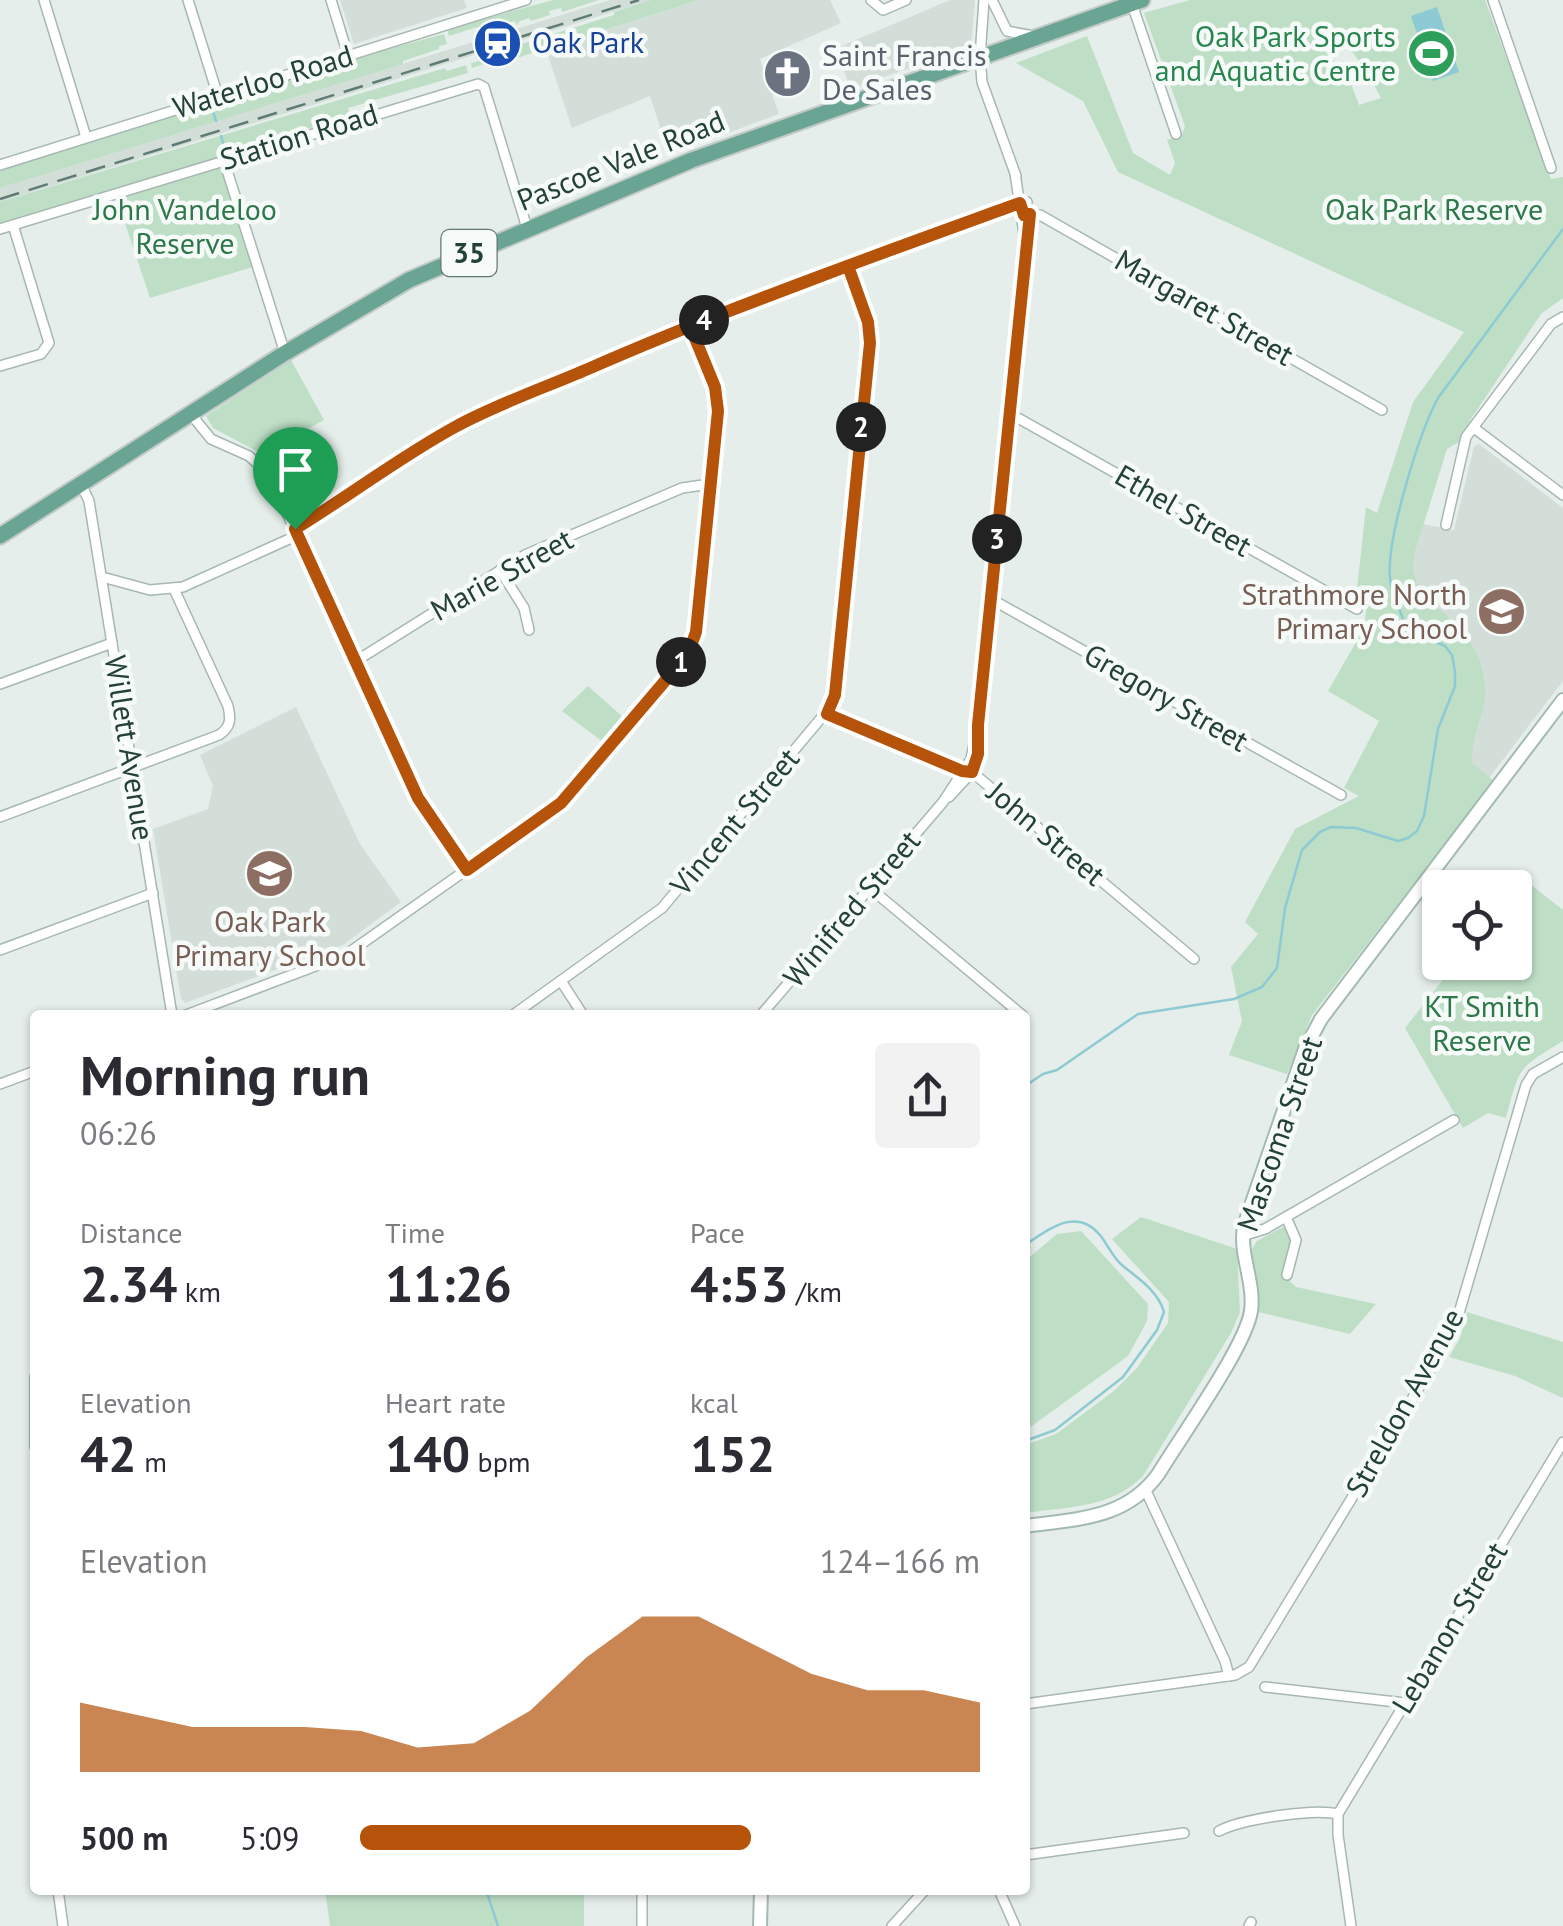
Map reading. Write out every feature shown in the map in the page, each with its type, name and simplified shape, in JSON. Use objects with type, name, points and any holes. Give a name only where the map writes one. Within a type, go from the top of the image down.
[{"type":"main road","name":"Pascoe Vale Road","points":[[0,536],[285,353],[409,280],[692,160],[1137,2]]},
{"type":"main road","name":"Mascoma Street","points":[[1030,1525],[1108,1514],[1146,1491],[1246,1328],[1251,1300],[1242,1236],[1306,1049],[1321,1019],[1563,700]]},
{"type":"main road","points":[[760,1926],[761,1895]]},
{"type":"street","points":[[44,0],[86,137]]},
{"type":"street","points":[[188,0],[218,96]]},
{"type":"street","points":[[331,0],[348,56]]},
{"type":"street","points":[[478,0],[482,14]]},
{"type":"street","name":"Waterloo Road","points":[[0,165],[526,0]]},
{"type":"street","points":[[870,0],[882,10],[906,0]]},
{"type":"street","points":[[967,772],[978,754],[1027,215],[982,82],[984,0]]},
{"type":"street","points":[[992,0],[1006,31],[1040,36]]},
{"type":"street","points":[[1493,0],[1551,168]]},
{"type":"street","points":[[1137,2],[1176,134]]},
{"type":"street","name":"Station Road","points":[[0,230],[476,84],[484,87],[528,228]]},
{"type":"street","points":[[224,161],[285,353]]},
{"type":"street","points":[[102,577],[138,588],[174,589],[296,532],[452,428],[690,326],[1024,202]]},
{"type":"street","name":"Margaret Street","points":[[1027,215],[1040,215],[1382,410]]},
{"type":"street","points":[[0,366],[41,354],[49,343],[13,225]]},
{"type":"street","name":"Vincent Street","points":[[520,1010],[662,908],[827,714],[835,695],[870,343],[868,322],[848,266]]},
{"type":"street","points":[[1446,525],[1466,437],[1551,324],[1563,317]]},
{"type":"street","points":[[202,1010],[347,954],[561,803],[688,654],[696,632],[717,397],[690,326]]},
{"type":"street","points":[[190,413],[208,437],[249,456],[269,474],[418,798],[467,870]]},
{"type":"street","name":"Ethel Street","points":[[1010,413],[1357,610]]},
{"type":"street","points":[[1474,428],[1563,495]]},
{"type":"street","name":"Willett Avenue","points":[[80,484],[89,501],[171,1010]]},
{"type":"street","name":"Marie Street","points":[[356,661],[525,555],[682,488],[710,484]]},
{"type":"street","points":[[500,570],[524,608],[529,630]]},
{"type":"street","points":[[0,817],[219,735],[230,724],[228,706],[174,589]]},
{"type":"street","name":"Gregory Street","points":[[991,599],[1341,796]]},
{"type":"street","points":[[0,684],[112,643]]},
{"type":"street","name":"John Street","points":[[827,714],[967,772],[1194,959]]},
{"type":"street","name":"Winifred Street","points":[[765,1010],[967,772]]},
{"type":"street","points":[[870,888],[1016,1010]]},
{"type":"street","points":[[0,950],[152,894]]},
{"type":"street","points":[[558,983],[578,1010]]},
{"type":"street","name":"Streldon Avenue","points":[[1228,1676],[1245,1672],[1255,1658],[1454,1330],[1526,1085],[1533,1074],[1563,1057]]},
{"type":"street","points":[[0,1084],[30,1073]]},
{"type":"street","points":[[1242,1236],[1259,1232],[1454,1120]]},
{"type":"street","points":[[1286,1217],[1296,1240],[1287,1275]]},
{"type":"street","name":"Lebanon Street","points":[[1338,1814],[1563,1442]]},
{"type":"street","points":[[1030,1703],[1228,1676],[1225,1661],[1146,1491]]},
{"type":"street","points":[[1265,1687],[1405,1703]]},
{"type":"street","points":[[1219,1831],[1320,1812],[1338,1814],[1351,1926]]},
{"type":"street","points":[[1030,1854],[1184,1834]]},
{"type":"street","points":[[59,1895],[63,1926]]},
{"type":"street","points":[[642,1895],[642,1926]]},
{"type":"street","points":[[892,1926],[920,1895]]},
{"type":"street","points":[[1001,1895],[1016,1926]]},
{"type":"shaded area","points":[[340,0],[464,0],[467,8],[354,44]]},
{"type":"shaded area","points":[[610,0],[651,0],[0,202],[0,188]]},
{"type":"shaded area","points":[[699,0],[830,0],[841,23],[760,59],[779,114],[669,155],[650,96],[572,128],[546,49]]},
{"type":"shaded area","points":[[950,0],[975,0],[971,46],[850,89],[837,48]]},
{"type":"shaded area","name":"Strathmore North Primary School","points":[[1479,444],[1563,508],[1563,681],[1489,778],[1472,763],[1471,746],[1484,705],[1467,635],[1453,620],[1422,600],[1413,570],[1423,524],[1454,530],[1474,446]]},
{"type":"shaded area","name":"Oak Park Primary School","points":[[296,707],[360,844],[401,902],[343,945],[185,1003],[181,999],[153,829],[208,809],[213,786],[200,755]]},
{"type":"green space","points":[[553,0],[599,0],[562,12],[561,8],[549,11],[550,15],[531,21],[529,18],[517,25],[515,21],[449,36],[447,29]]},
{"type":"green space","points":[[651,0],[699,0],[488,67],[487,63],[472,68],[471,63],[496,57],[496,52]]},
{"type":"green space","name":"Oak Park Reserve","points":[[1190,0],[1485,0],[1551,179],[1563,177],[1563,298],[1541,314],[1471,419],[1461,441],[1447,449],[1415,552],[1413,570],[1422,599],[1462,630],[1479,659],[1485,692],[1472,763],[1494,781],[1312,1015],[1287,1074],[1229,1055],[1242,1021],[1231,967],[1258,934],[1245,922],[1295,829],[1359,796],[1344,788],[1379,721],[1328,691],[1364,628],[1367,604],[1356,598],[1366,507],[1377,513],[1413,402],[1464,332],[1118,172],[1083,101],[1016,63],[1087,36],[1133,153],[1170,175],[1175,163],[1167,140],[1182,135],[1185,126],[1144,13]],"holes":[[[1322,22],[1356,57],[1381,98],[1359,105],[1348,76],[1319,45]]]},
{"type":"green space","points":[[444,34],[447,44],[403,64],[0,188],[0,170],[355,58]]},
{"type":"green space","name":"John Vandeloo Reserve","points":[[466,65],[468,73],[348,108],[350,116],[221,156],[256,266],[150,298],[114,190],[0,225],[0,202],[445,68],[447,71]]},
{"type":"green space","points":[[291,360],[324,420],[262,454],[213,428],[206,416]]},
{"type":"green space","points":[[588,686],[624,718],[603,742],[562,711]]},
{"type":"green space","name":"KT Smith Reserve","points":[[1532,886],[1563,910],[1563,1041],[1522,1070],[1506,1118],[1488,1113],[1463,1128],[1405,1028],[1443,980],[1532,980]]},
{"type":"green space","points":[[1141,1217],[1237,1249],[1240,1312],[1143,1476],[1131,1487],[1103,1500],[1030,1512],[1030,1443],[1056,1434],[1114,1391],[1137,1368],[1168,1323],[1169,1302],[1112,1239]]},
{"type":"green space","points":[[1283,1227],[1293,1236],[1284,1276],[1296,1287],[1376,1304],[1350,1334],[1258,1312],[1252,1249],[1257,1241]]},
{"type":"green space","points":[[1081,1231],[1148,1304],[1147,1321],[1128,1356],[1030,1427],[1030,1257],[1057,1234]]},
{"type":"green space","points":[[1467,1312],[1563,1342],[1563,1398],[1515,1376],[1449,1357],[1460,1338]]},
{"type":"green space","points":[[326,1895],[584,1895],[584,1926],[330,1926]]},
{"type":"water","points":[[1437,7],[1459,72],[1433,81],[1411,16]]},
{"type":"waterway","points":[[211,105],[216,121]]},
{"type":"waterway","points":[[221,136],[226,152]]},
{"type":"waterway","points":[[1030,1083],[1057,1070],[1138,1014],[1234,999],[1262,987],[1277,968],[1285,908],[1302,850],[1320,832],[1331,827],[1356,828],[1398,841],[1417,831],[1424,816],[1438,729],[1455,686],[1455,672],[1452,655],[1445,646],[1408,630],[1395,598],[1390,561],[1398,514],[1413,460],[1438,398],[1563,229]]},
{"type":"waterway","points":[[1030,1242],[1072,1221],[1091,1226],[1119,1263],[1153,1292],[1164,1312],[1157,1330],[1123,1377],[1055,1430],[1030,1439]]},
{"type":"waterway","points":[[488,1895],[498,1926]]},
{"type":"railway","points":[[0,199],[639,0]]},
{"type":"place","name":"Oak Park","points":[[497,43]]},
{"type":"place","name":"Oak Park Sports and Aquatic Centre","points":[[1431,54]]},
{"type":"place","name":"Saint Francis De Sales","points":[[787,73]]},
{"type":"place","name":"Strathmore North Primary School","points":[[1502,612]]},
{"type":"place","name":"Oak Park Primary School","points":[[270,873]]},
{"type":"route","points":[[295,529],[418,798],[467,870],[561,803],[694,644],[718,411],[715,387],[690,326],[848,266],[868,322],[870,343],[835,695],[827,714],[972,772],[980,738],[978,725],[1030,214],[1024,215],[1020,203],[902,246],[848,266],[708,318],[616,356],[452,428],[295,529]]}]
